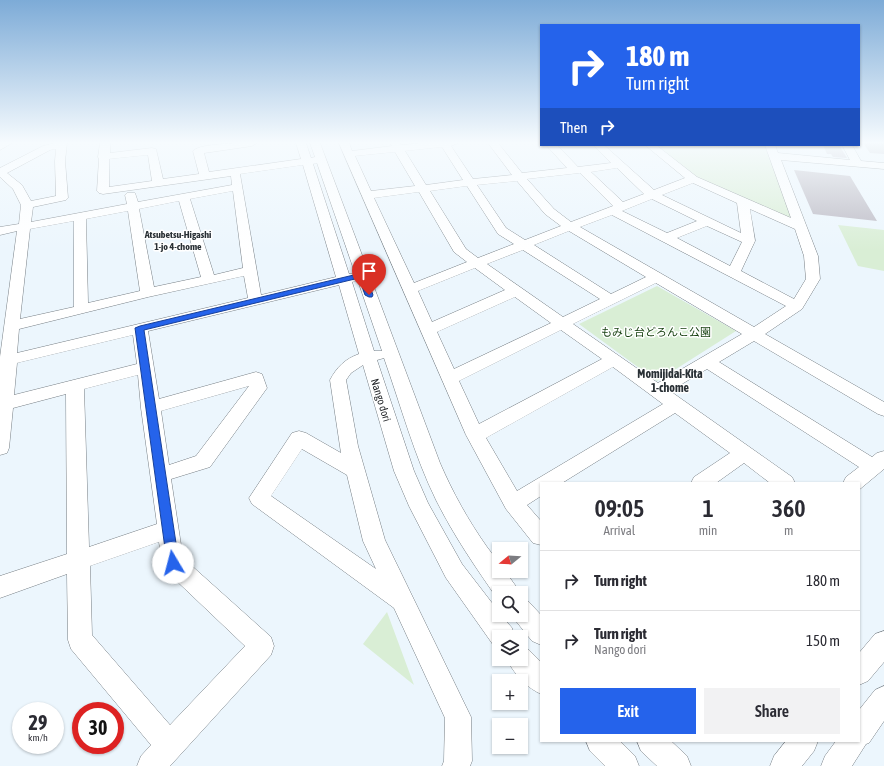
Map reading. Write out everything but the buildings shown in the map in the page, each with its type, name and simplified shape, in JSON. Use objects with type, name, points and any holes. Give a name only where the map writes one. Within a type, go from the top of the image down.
[{"type":"street","points":[[0,448],[4,404],[5,360],[12,326],[27,205],[18,187],[8,179]]},
{"type":"street","points":[[27,205],[66,198],[63,179]]},
{"type":"street","points":[[103,179],[103,191],[183,179]]},
{"type":"street","points":[[236,179],[250,271],[256,300]]},
{"type":"street","name":"Nango dori","points":[[319,179],[344,279],[391,433],[419,506],[454,571],[498,630]]},
{"type":"street","name":"Nango dori","points":[[321,179],[362,275],[430,463],[446,499],[467,537],[502,586]]},
{"type":"street","points":[[360,179],[475,435],[513,503],[540,535]]},
{"type":"street","points":[[417,179],[461,252],[784,482]]},
{"type":"street","points":[[468,179],[502,231],[611,300]]},
{"type":"street","points":[[367,194],[502,179]]},
{"type":"street","points":[[520,179],[549,212],[570,227],[884,410]]},
{"type":"street","points":[[588,179],[616,208],[667,238],[797,306]]},
{"type":"street","points":[[634,179],[652,195],[749,241]]},
{"type":"street","points":[[410,289],[693,179],[801,227]]},
{"type":"street","points":[[658,392],[797,306],[813,280],[811,256],[783,179]]},
{"type":"street","points":[[130,187],[148,293]]},
{"type":"street","points":[[0,231],[238,187]]},
{"type":"street","points":[[184,197],[208,279]]},
{"type":"street","points":[[733,273],[749,241],[743,201]]},
{"type":"street","points":[[80,216],[81,310]]},
{"type":"street","points":[[667,238],[707,221]]},
{"type":"street","points":[[12,326],[208,279],[250,271]]},
{"type":"street","points":[[5,360],[362,275]]},
{"type":"street","points":[[450,378],[657,277]]},
{"type":"street","points":[[428,330],[515,291]]},
{"type":"street","points":[[140,328],[144,368],[173,563],[262,646],[151,766]]},
{"type":"street","points":[[390,353],[368,357],[351,364],[341,372],[338,380],[349,446],[374,541],[458,717],[458,761],[456,766]]},
{"type":"street","points":[[475,435],[614,360]]},
{"type":"street","points":[[708,362],[878,462],[854,482]]},
{"type":"street","points":[[4,404],[144,368]]},
{"type":"street","points":[[150,408],[256,378],[258,388],[204,462],[160,475]]},
{"type":"street","points":[[75,386],[80,640],[170,746]]},
{"type":"street","points":[[548,482],[675,405]]},
{"type":"street","points":[[356,470],[299,438],[259,498],[402,600]]},
{"type":"street","points":[[702,482],[743,454]]},
{"type":"street","points":[[513,503],[540,487]]},
{"type":"street","points":[[0,587],[168,530]]},
{"type":"street","points":[[528,618],[540,632]]},
{"type":"street","points":[[860,671],[884,643]]},
{"type":"street","points":[[527,666],[540,680]]},
{"type":"street","points":[[860,732],[884,699]]},
{"type":"street","points":[[601,742],[625,766]]},
{"type":"street","points":[[652,742],[677,766]]},
{"type":"street","points":[[784,766],[803,742]]},
{"type":"street","points":[[835,766],[853,742]]},
{"type":"green space","points":[[694,179],[779,179],[795,225]]},
{"type":"green space","points":[[838,225],[884,230],[884,271],[858,266]]},
{"type":"green space","name":"もみじ台どろんこ公園","points":[[657,286],[736,331],[657,381],[579,324]]},
{"type":"green space","points":[[387,612],[414,685],[363,644]]},
{"type":"district","name":"Atsubetsu-Higashi 1-jo 4-chome","points":[[178,240]]},
{"type":"district","name":"Momijidai-Kita 1-chome","points":[[670,381]]},
{"type":"route","points":[[173,563],[144,368],[140,328],[362,275],[369,295]]}]
